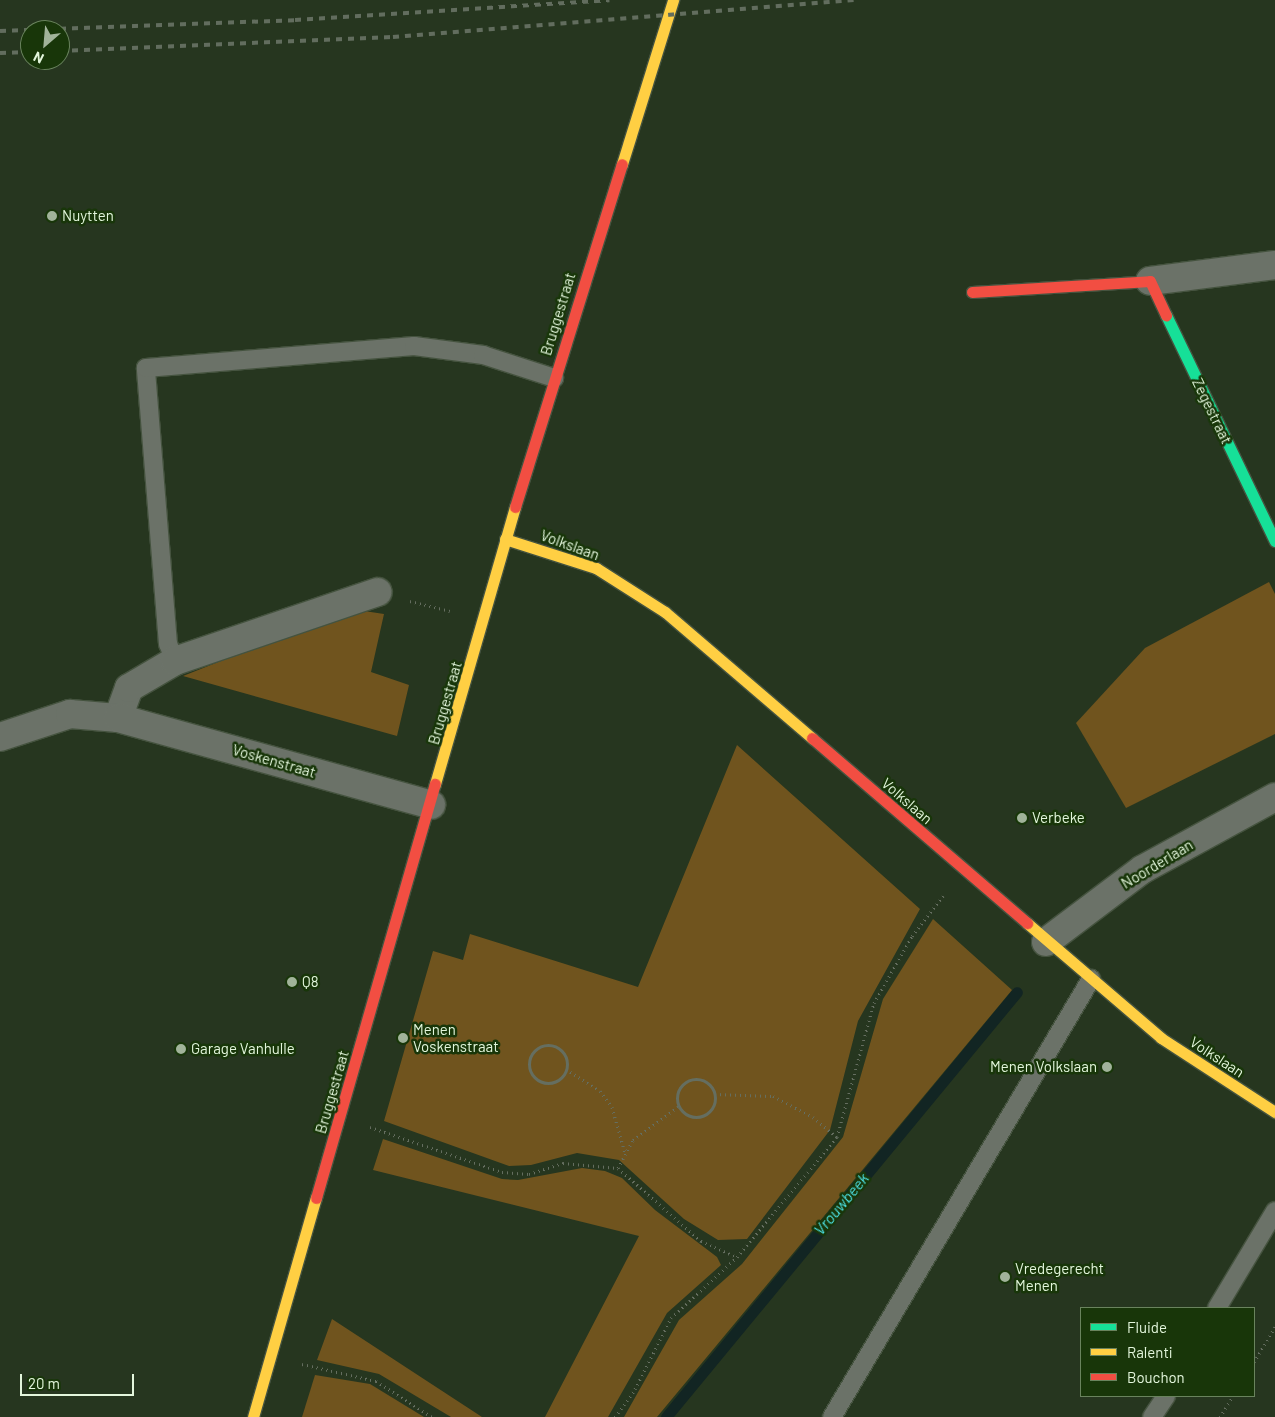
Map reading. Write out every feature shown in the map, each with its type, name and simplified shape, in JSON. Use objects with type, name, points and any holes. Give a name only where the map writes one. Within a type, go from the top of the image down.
[{"type":"street","name":"Bruggestraat","points":[[253,1417],[431,805],[505,539],[674,0]]},
{"type":"street","points":[[972,292],[1150,281],[1275,265]]},
{"type":"street","name":"Zegestraat","points":[[1150,281],[1275,541]]},
{"type":"street","name":"Volkslaan","points":[[505,539],[596,568],[665,612],[963,871],[1160,1038],[1275,1112]]},
{"type":"street","points":[[118,718],[128,688],[175,661],[378,592]]},
{"type":"street","name":"Voskenstraat","points":[[0,737],[70,714],[118,718],[431,805]]},
{"type":"street","name":"Noorderlaan","points":[[1046,942],[1143,869],[1275,797]]},
{"type":"lane","points":[[175,661],[168,644],[146,368],[414,346],[482,355],[554,378]]},
{"type":"lane","points":[[832,1417],[1090,980]]},
{"type":"lane","points":[[1219,1307],[1275,1211]]},
{"type":"lane","points":[[1152,1417],[1165,1397]]},
{"type":"path","points":[[378,592],[484,620]]},
{"type":"path","points":[[614,1417],[634,1390],[671,1318],[737,1257],[837,1137],[874,1003],[912,936],[963,871]]},
{"type":"path","points":[[548,1044],[565,1054],[566,1069],[557,1080],[547,1083],[538,1080],[528,1063],[532,1053],[548,1044]]},
{"type":"path","points":[[566,1069],[600,1091],[612,1107],[625,1153]]},
{"type":"path","points":[[687,1080],[706,1082],[715,1094],[713,1108],[705,1115],[686,1114],[679,1106],[680,1087],[687,1080]]},
{"type":"path","points":[[715,1094],[773,1096],[813,1117],[837,1137]]},
{"type":"path","points":[[618,1168],[625,1153],[646,1127],[679,1106]]},
{"type":"path","points":[[341,1117],[502,1172],[529,1174],[563,1163],[618,1168],[701,1242],[737,1257]]},
{"type":"path","points":[[1255,1360],[1275,1327]]},
{"type":"path","points":[[270,1356],[376,1381],[432,1417]]},
{"type":"path","points":[[1220,1417],[1232,1397]]},
{"type":"shaded area","points":[[1269,582],[1275,594],[1275,734],[1126,808],[1076,723],[1145,648]]},
{"type":"shaded area","points":[[351,609],[384,614],[371,672],[409,685],[397,736],[183,676]]},
{"type":"shaded area","points":[[737,745],[920,909],[858,1021],[830,1130],[747,1239],[718,1240],[684,1219],[619,1160],[577,1153],[531,1165],[509,1166],[384,1121],[433,951],[463,960],[470,934],[638,987]]},
{"type":"shaded area","points":[[933,919],[1012,990],[657,1417],[624,1417],[679,1320],[742,1264],[843,1137],[883,999]]},
{"type":"shaded area","points":[[383,1139],[502,1179],[518,1180],[582,1168],[605,1171],[622,1178],[655,1210],[717,1257],[721,1265],[667,1313],[608,1417],[545,1417],[639,1236],[373,1170]]},
{"type":"shaded area","points":[[332,1319],[482,1417],[451,1417],[379,1374],[317,1360]]},
{"type":"shaded area","points":[[315,1375],[370,1384],[424,1417],[302,1417]]},
{"type":"waterway","name":"Vrouwbeek","points":[[666,1417],[1017,992]]},
{"type":"railway","points":[[0,31],[295,20],[609,0]]},
{"type":"railway","points":[[70,51],[393,37],[854,0]]},
{"type":"railway","points":[[0,53],[20,52]]},
{"type":"traffic: fast","points":[[1166,315],[1275,541]]},
{"type":"traffic: slow","points":[[622,164],[673,0]]},
{"type":"traffic: slow","points":[[435,784],[515,507]]},
{"type":"traffic: slow","points":[[505,539],[596,568],[665,612],[812,738]]},
{"type":"traffic: slow","points":[[1027,923],[1161,1038],[1275,1112]]},
{"type":"traffic: slow","points":[[253,1417],[316,1198]]},
{"type":"traffic: jam","points":[[515,507],[622,164]]},
{"type":"traffic: jam","points":[[972,292],[1150,281],[1166,315]]},
{"type":"traffic: jam","points":[[812,738],[1027,923]]},
{"type":"traffic: jam","points":[[316,1198],[435,784]]},
{"type":"place","name":"Nuytten","points":[[52,216]]},
{"type":"place","name":"Verbeke","points":[[1022,818]]},
{"type":"place","name":"Q8","points":[[292,982]]},
{"type":"place","name":"Menen Voskenstraat","points":[[403,1038]]},
{"type":"place","name":"Garage Vanhulle","points":[[181,1049]]},
{"type":"place","name":"Menen Volkslaan","points":[[1107,1067]]},
{"type":"place","name":"Vredegerecht Menen","points":[[1005,1277]]}]
